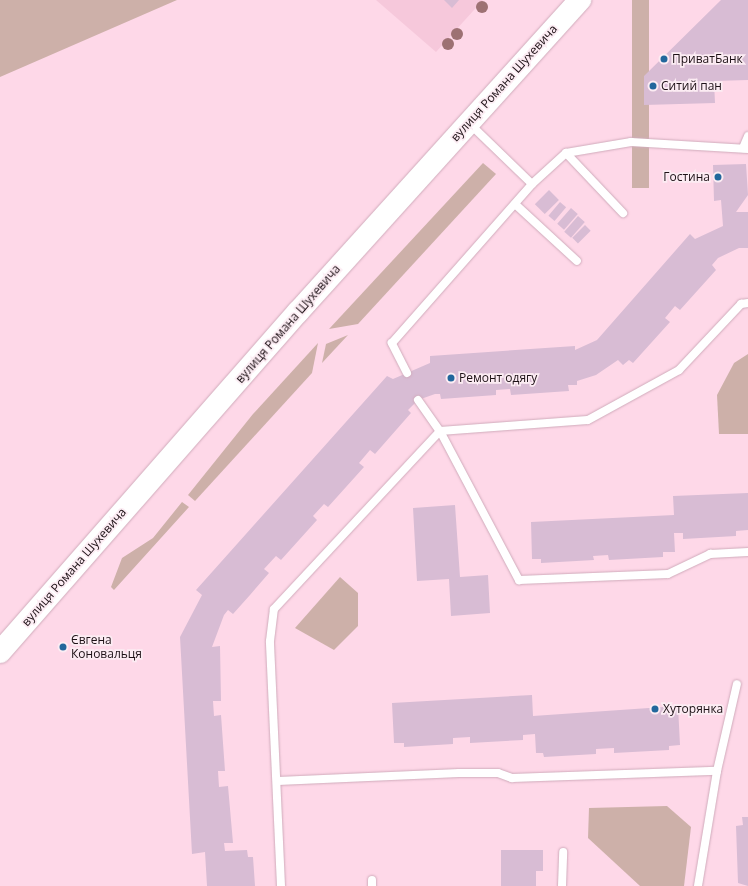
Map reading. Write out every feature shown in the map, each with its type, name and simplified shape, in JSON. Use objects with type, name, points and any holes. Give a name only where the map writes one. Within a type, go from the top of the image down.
[{"type":"main road","name":"вулиця Романа Шухевича","points":[[0,652],[468,122],[580,0]]},
{"type":"lane","points":[[468,122],[532,184]]},
{"type":"lane","points":[[407,373],[392,343],[532,184],[566,153],[631,142],[746,149],[748,136]]},
{"type":"lane","points":[[566,153],[623,213]]},
{"type":"lane","points":[[515,204],[577,261]]},
{"type":"lane","points":[[281,886],[278,781],[270,641],[274,609],[440,431],[588,420],[679,370],[741,304],[748,303]]},
{"type":"lane","points":[[418,400],[440,431],[519,580],[668,574],[710,554],[748,552]]},
{"type":"lane","points":[[698,886],[717,771],[737,684]]},
{"type":"lane","points":[[278,781],[459,773],[498,773],[512,778],[717,771]]},
{"type":"lane","points":[[562,886],[563,852]]},
{"type":"shaded area","points":[[0,0],[177,0],[0,77]]},
{"type":"shaded area","points":[[376,0],[483,0],[436,52]]},
{"type":"shaded area","points":[[632,0],[649,0],[649,188],[632,188]]},
{"type":"shaded area","points":[[483,163],[496,174],[358,324],[329,329]]},
{"type":"shaded area","points":[[348,335],[322,363],[326,344]]},
{"type":"shaded area","points":[[318,343],[312,373],[195,501],[188,495],[253,414]]},
{"type":"shaded area","points":[[748,354],[748,434],[719,434],[717,395],[734,363]]},
{"type":"shaded area","points":[[182,502],[189,507],[114,590],[111,587],[122,558],[153,538]]},
{"type":"shaded area","points":[[340,577],[358,593],[358,626],[334,650],[295,628]]},
{"type":"shaded area","points":[[667,806],[691,827],[684,886],[640,886],[588,838],[589,808]]},
{"type":"building","points":[[444,0],[459,0],[452,8]]},
{"type":"building","points":[[721,0],[748,0],[748,80],[714,81],[715,103],[644,105],[644,76]]},
{"type":"building","points":[[746,164],[748,195],[736,212],[748,212],[748,248],[739,248],[718,258],[712,265],[716,270],[680,310],[675,306],[665,318],[670,322],[633,363],[629,360],[623,365],[618,360],[596,375],[577,381],[577,385],[568,385],[569,391],[511,395],[510,389],[496,390],[496,395],[441,399],[440,394],[435,394],[418,400],[408,410],[411,413],[375,454],[370,450],[359,463],[364,467],[328,507],[324,504],[313,516],[317,520],[281,560],[276,556],[264,569],[269,573],[233,614],[228,610],[224,615],[212,647],[220,646],[221,701],[213,701],[214,716],[221,715],[225,771],[218,771],[219,787],[228,786],[233,843],[224,843],[225,851],[247,850],[248,857],[253,857],[255,886],[207,886],[205,852],[192,854],[180,637],[202,595],[196,590],[387,376],[393,379],[430,363],[430,356],[575,346],[575,350],[597,340],[690,234],[695,239],[723,226],[721,200],[714,201],[713,165]]},
{"type":"building","points":[[549,190],[559,200],[545,214],[535,204]]},
{"type":"building","points":[[560,202],[566,207],[555,221],[548,216]]},
{"type":"building","points":[[571,208],[578,214],[564,230],[557,224]]},
{"type":"building","points":[[578,216],[585,222],[571,238],[564,232]]},
{"type":"building","points":[[585,225],[591,231],[578,243],[572,238]]},
{"type":"building","points":[[748,493],[748,530],[736,531],[736,536],[683,539],[683,533],[674,533],[675,552],[663,552],[663,557],[609,560],[608,555],[593,556],[594,560],[541,563],[541,559],[532,559],[531,522],[674,515],[673,496]]},
{"type":"building","points":[[455,505],[460,577],[488,575],[490,613],[451,616],[449,579],[417,581],[413,508]]},
{"type":"building","points":[[532,695],[533,716],[678,706],[680,745],[669,746],[669,750],[614,753],[614,748],[596,749],[596,754],[544,757],[543,753],[536,753],[535,734],[523,735],[523,740],[470,743],[470,737],[453,738],[453,744],[404,747],[404,743],[394,743],[392,703]]},
{"type":"building","points":[[742,817],[748,817],[748,886],[738,883],[736,826],[743,825]]},
{"type":"building","points":[[501,850],[543,850],[543,871],[536,871],[536,886],[501,886]]},
{"type":"place","name":"ПриватБанк","points":[[664,59]]},
{"type":"place","name":"Ситий пан","points":[[653,86]]},
{"type":"place","name":"Гостина","points":[[718,177]]},
{"type":"place","name":"Ремонт одягу","points":[[451,378]]},
{"type":"place","name":"Євгена Коновальця","points":[[63,647]]},
{"type":"place","name":"Хуторянка","points":[[655,709]]}]
